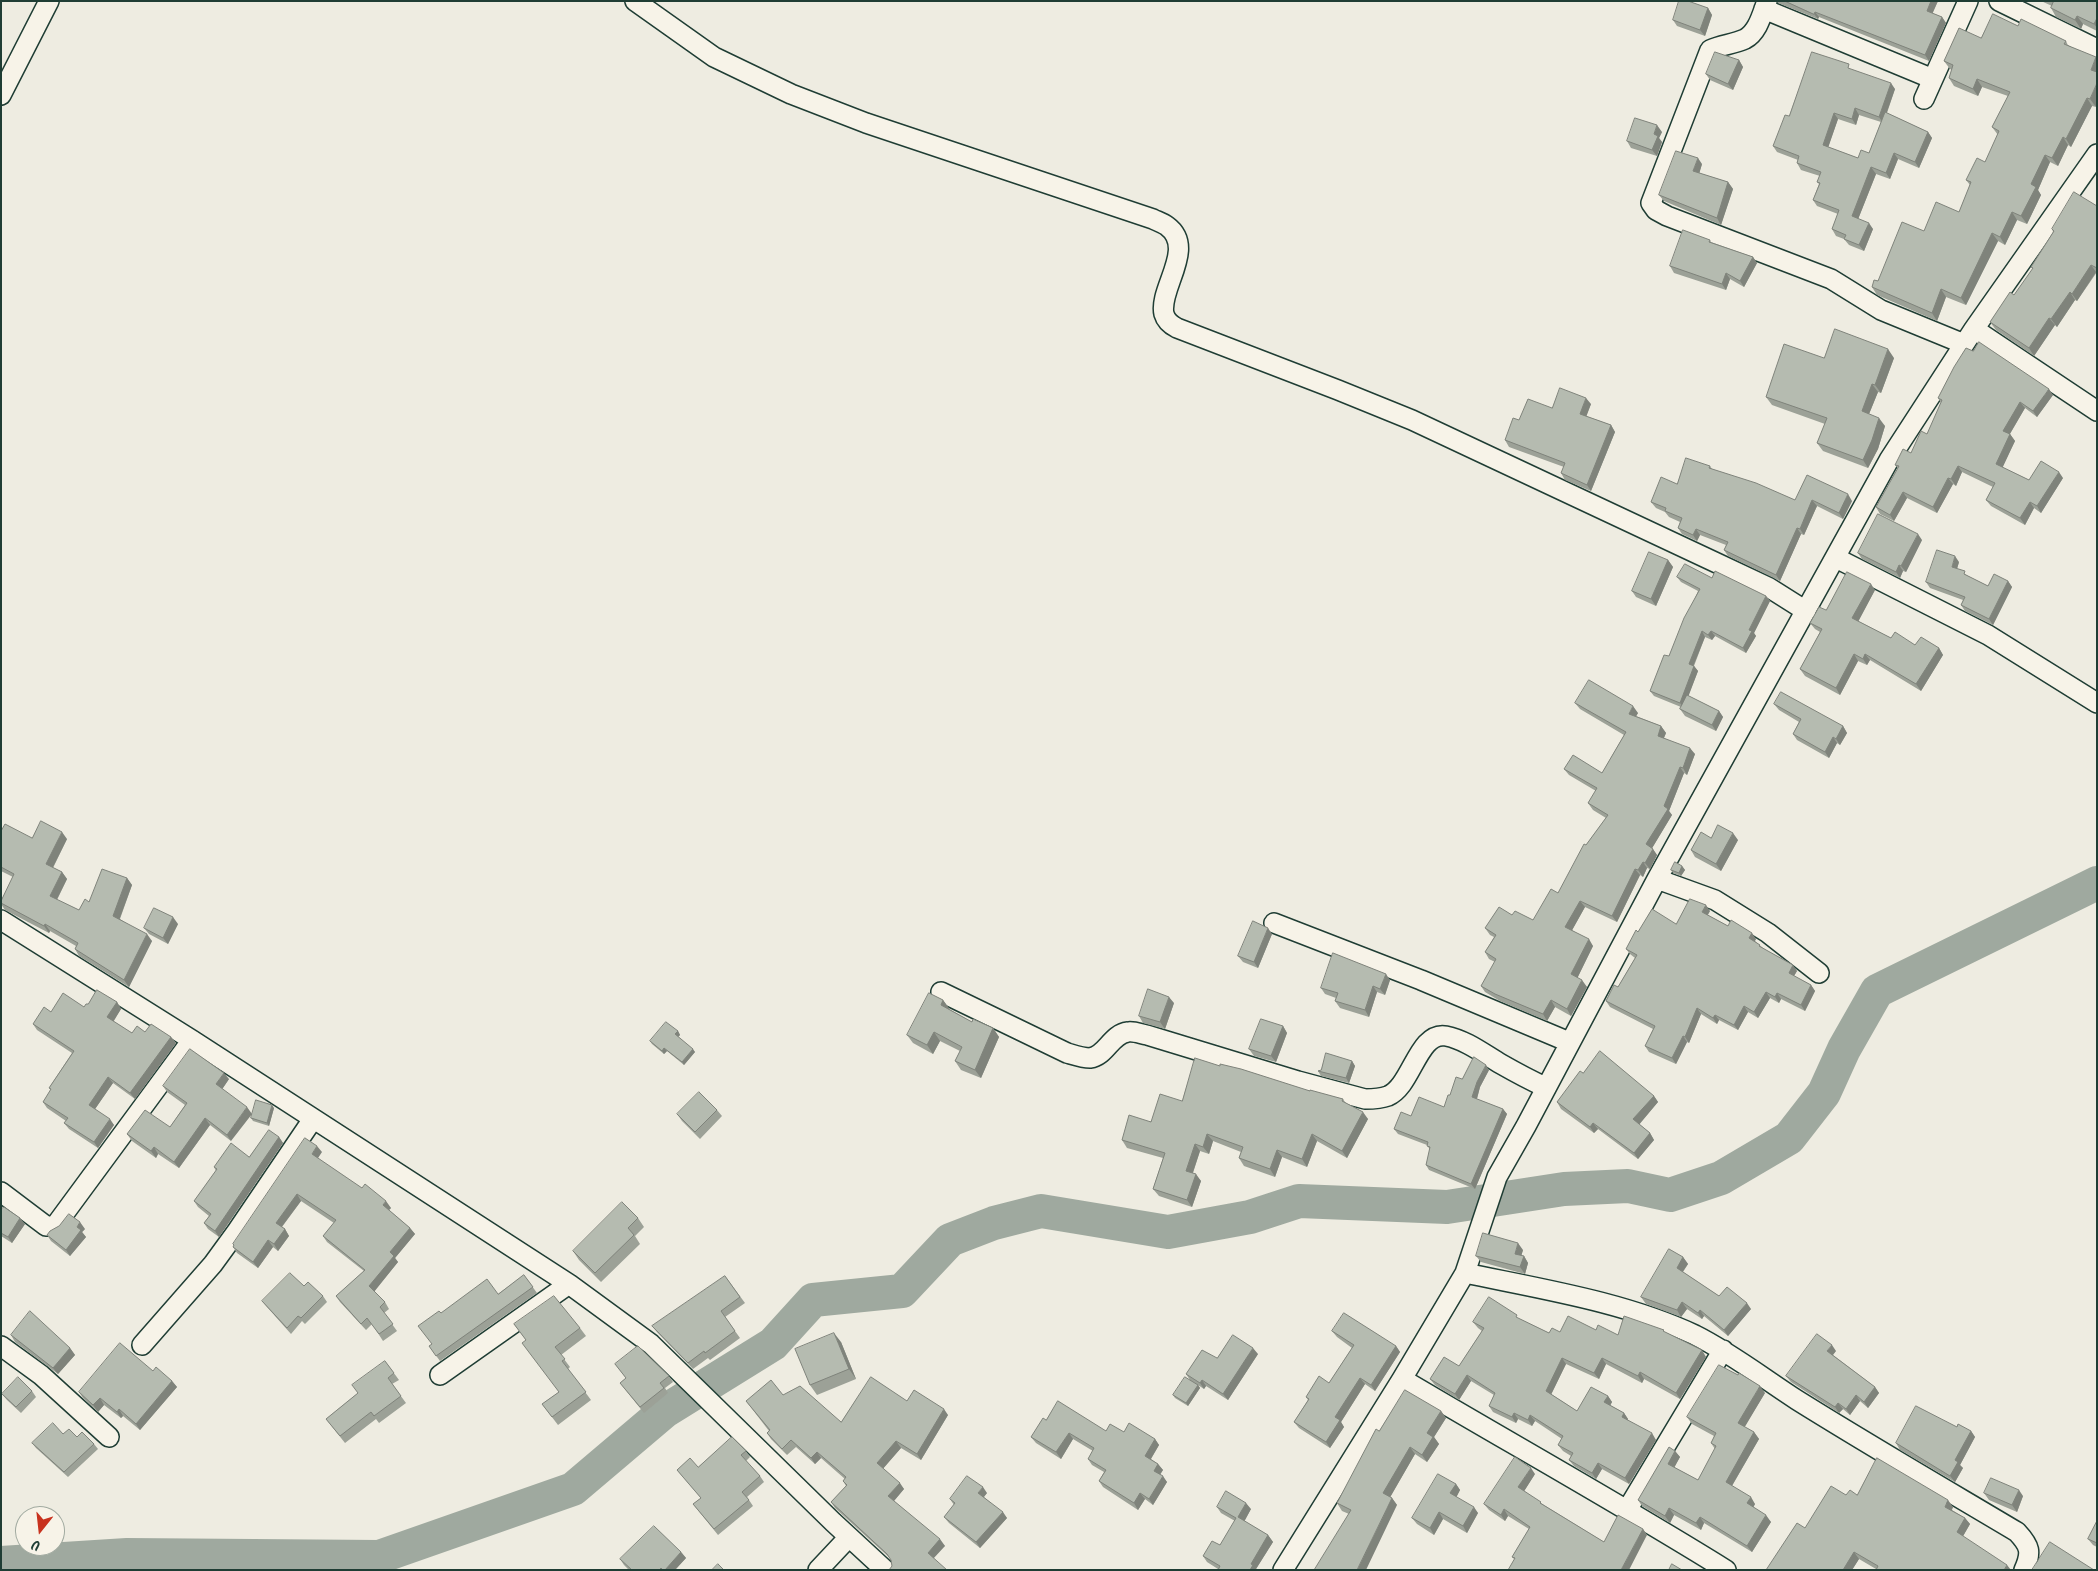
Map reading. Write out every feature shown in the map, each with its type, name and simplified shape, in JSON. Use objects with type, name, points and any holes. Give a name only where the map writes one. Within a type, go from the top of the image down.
[{"type":"street","points":[[1,95],[49,1]]},
{"type":"street","points":[[635,1],[714,57],[791,94],[866,123],[1153,219],[1168,226],[1178,240],[1179,253],[1164,304],[1164,314],[1169,323],[1177,328],[1412,420],[1768,587],[1806,611]]},
{"type":"street","points":[[1924,99],[1968,1]]},
{"type":"street","points":[[1999,1],[2097,49]]},
{"type":"street","points":[[1933,78],[1765,5],[1755,29],[1746,38],[1722,44],[1710,50],[1651,203],[1656,210],[1668,216],[1831,279],[1881,310],[1969,336],[2097,411]]},
{"type":"street","points":[[1284,1570],[1465,1273],[1497,1177],[1657,879],[1890,460],[1969,336],[2090,177],[2097,154]]},
{"type":"street","points":[[1836,558],[1988,635],[2097,703]]},
{"type":"street","points":[[1657,879],[1715,900],[1768,933],[1819,973]]},
{"type":"street","points":[[1,920],[192,1040],[569,1284],[651,1344],[885,1570]]},
{"type":"street","points":[[1274,923],[1421,980],[1569,1042]]},
{"type":"street","points":[[941,992],[1067,1053],[1089,1058],[1096,1056],[1116,1037],[1130,1031],[1298,1081],[1365,1099],[1373,1099],[1389,1096],[1396,1091],[1427,1043],[1435,1036],[1444,1036],[1467,1044],[1545,1087]]},
{"type":"street","points":[[1,1192],[46,1226],[55,1226],[192,1040]]},
{"type":"street","points":[[142,1345],[213,1264],[237,1232],[313,1118]]},
{"type":"street","points":[[1465,1273],[1577,1297],[1630,1311],[1664,1322],[1723,1350],[1795,1399],[2017,1532],[2026,1542],[2030,1555],[2024,1570]]},
{"type":"street","points":[[440,1375],[569,1284]]},
{"type":"street","points":[[1,1346],[41,1374],[109,1437]]},
{"type":"street","points":[[1628,1510],[1723,1350]]},
{"type":"street","points":[[1402,1379],[1543,1463],[1628,1510],[1726,1570]]},
{"type":"street","points":[[818,1570],[849,1537]]},
{"type":"building","points":[[1679,1],[1688,1],[1708,8],[1700,30],[1673,20]]},
{"type":"building","points":[[1785,1],[1931,1],[1927,11],[1942,17],[1925,55],[1815,12],[1814,14]]},
{"type":"building","points":[[2054,1],[2097,1],[2097,18],[2094,24],[2077,16],[2075,20],[2051,8]]},
{"type":"building","points":[[1993,14],[2018,26],[2021,19],[2066,41],[2064,44],[2096,57],[2091,70],[2097,72],[2097,83],[2090,99],[2087,98],[2066,139],[2063,137],[2052,158],[2045,155],[2031,184],[2036,187],[2021,216],[2012,212],[2000,237],[1992,233],[1961,298],[1941,289],[1932,313],[1872,287],[1874,280],[1878,281],[1902,222],[1924,231],[1936,202],[1959,212],[1971,182],[1966,180],[1977,158],[1985,162],[1999,131],[1992,127],[2010,92],[1977,79],[1973,89],[1949,78],[1953,65],[1944,61],[1959,28],[1981,38]]},
{"type":"building","points":[[1715,52],[1739,60],[1728,84],[1706,74]]},
{"type":"building","points":[[1812,52],[1849,64],[1848,68],[1891,83],[1879,117],[1855,108],[1852,119],[1834,113],[1823,145],[1858,158],[1861,150],[1869,153],[1885,112],[1928,132],[1915,162],[1894,153],[1886,173],[1871,167],[1852,216],[1869,223],[1859,245],[1844,239],[1846,235],[1832,229],[1839,210],[1813,200],[1820,183],[1817,182],[1821,172],[1797,163],[1799,156],[1773,146],[1785,115],[1789,116]]},
{"type":"building","points":[[1635,118],[1657,125],[1654,134],[1658,136],[1652,150],[1627,141]]},
{"type":"building","points":[[1676,151],[1698,158],[1693,171],[1728,182],[1717,218],[1659,195]]},
{"type":"building","points":[[2074,192],[2097,206],[2097,268],[2091,265],[2072,294],[2070,292],[2051,319],[2049,318],[2029,348],[1990,322],[2010,292],[2014,295],[2033,268],[2031,267],[2054,231],[2052,229]]},
{"type":"building","points":[[1683,230],[1710,240],[1709,242],[1753,257],[1740,281],[1726,273],[1722,284],[1670,266]]},
{"type":"building","points":[[1835,329],[1888,349],[1875,385],[1872,384],[1862,411],[1879,418],[1863,460],[1817,443],[1827,418],[1766,397],[1784,344],[1824,358]]},
{"type":"building","points":[[1979,342],[2049,389],[2033,411],[2020,402],[2003,431],[2010,434],[1996,464],[2029,480],[2041,461],[2059,472],[2037,506],[2030,502],[2020,518],[1986,500],[1995,483],[1958,466],[1951,479],[1948,478],[1933,507],[1903,492],[1890,515],[1876,507],[1899,466],[1895,465],[1903,449],[1911,453],[1921,431],[1927,434],[1942,400],[1938,398],[1954,367],[1966,348],[1973,351]]},
{"type":"building","points":[[1560,388],[1586,398],[1580,414],[1611,425],[1587,485],[1561,473],[1565,463],[1505,440],[1513,418],[1519,420],[1528,399],[1552,408]]},
{"type":"building","points":[[1686,458],[1710,466],[1709,468],[1756,483],[1795,500],[1807,475],[1848,494],[1839,513],[1812,500],[1800,529],[1797,528],[1776,575],[1724,550],[1728,542],[1696,529],[1693,535],[1678,528],[1682,518],[1665,511],[1666,508],[1651,502],[1661,477],[1677,484]]},
{"type":"building","points":[[1878,514],[1918,534],[1896,572],[1858,553]]},
{"type":"building","points":[[1937,550],[1955,556],[1952,567],[1965,571],[1964,574],[1988,586],[1994,574],[2008,581],[1989,619],[1961,605],[1965,597],[1926,582]]},
{"type":"building","points":[[1649,552],[1668,560],[1651,599],[1632,591]]},
{"type":"building","points":[[1685,564],[1712,578],[1715,571],[1766,596],[1749,630],[1752,631],[1743,648],[1711,631],[1708,635],[1702,631],[1689,664],[1694,666],[1680,703],[1650,691],[1664,655],[1669,656],[1684,618],[1700,589],[1677,577]]},
{"type":"building","points":[[1847,572],[1871,584],[1852,618],[1891,638],[1895,632],[1915,645],[1921,637],[1939,648],[1916,684],[1865,654],[1863,659],[1854,654],[1836,688],[1800,669],[1822,629],[1810,623],[1819,607],[1826,610]]},
{"type":"building","points":[[1589,680],[1633,706],[1629,714],[1661,726],[1658,736],[1690,748],[1683,768],[1680,767],[1664,806],[1668,809],[1646,844],[1653,849],[1645,863],[1643,862],[1638,870],[1635,869],[1612,916],[1580,901],[1565,927],[1589,939],[1571,974],[1582,980],[1567,1009],[1551,1000],[1543,1014],[1495,994],[1481,986],[1496,959],[1485,952],[1496,935],[1485,928],[1499,907],[1512,915],[1515,911],[1533,920],[1551,889],[1558,893],[1584,844],[1586,845],[1608,815],[1588,803],[1597,788],[1564,769],[1573,755],[1602,773],[1626,732],[1575,703]]},
{"type":"building","points":[[1781,692],[1843,726],[1836,739],[1833,737],[1825,752],[1793,734],[1801,719],[1774,704]]},
{"type":"building","points":[[1687,695],[1719,711],[1712,725],[1680,709]]},
{"type":"building","points":[[41,821],[62,832],[46,864],[62,872],[50,896],[79,910],[85,899],[89,902],[102,869],[127,878],[113,916],[147,934],[124,980],[75,949],[78,943],[45,924],[44,926],[1,903],[14,874],[1,867],[1,831],[5,824],[32,838]]},
{"type":"building","points":[[1718,825],[1733,833],[1716,864],[1691,850],[1701,832],[1711,838]]},
{"type":"building","points":[[1675,862],[1682,866],[1679,873],[1671,870]]},
{"type":"building","points":[[1690,899],[1706,905],[1702,912],[1728,926],[1731,920],[1752,933],[1749,938],[1759,946],[1793,965],[1789,973],[1811,985],[1801,1005],[1777,993],[1775,997],[1766,992],[1754,1012],[1744,1006],[1734,1025],[1715,1015],[1713,1018],[1697,1008],[1685,1037],[1683,1036],[1672,1058],[1645,1046],[1655,1026],[1606,1001],[1614,985],[1618,987],[1637,955],[1626,949],[1636,930],[1638,932],[1652,909],[1676,924]]},
{"type":"building","points":[[154,908],[173,917],[163,938],[144,928]]},
{"type":"building","points":[[1253,921],[1268,928],[1254,962],[1238,956]]},
{"type":"building","points":[[1333,953],[1386,974],[1380,989],[1373,986],[1365,1010],[1335,1001],[1338,993],[1321,988]]},
{"type":"building","points":[[1148,989],[1169,997],[1160,1022],[1139,1016]]},
{"type":"building","points":[[97,990],[117,1002],[107,1017],[132,1033],[137,1026],[145,1032],[151,1024],[171,1037],[130,1093],[108,1077],[89,1105],[110,1119],[94,1142],[64,1123],[68,1118],[43,1102],[51,1089],[49,1088],[74,1051],[33,1024],[44,1007],[51,1012],[63,993],[84,1007]]},
{"type":"building","points":[[929,993],[943,1000],[941,1005],[972,1022],[973,1019],[993,1028],[975,1070],[955,1061],[962,1047],[934,1032],[927,1045],[907,1035]]},
{"type":"building","points":[[1261,1019],[1283,1026],[1271,1056],[1249,1049]]},
{"type":"building","points":[[666,1022],[678,1031],[675,1034],[693,1049],[682,1062],[664,1048],[662,1051],[650,1041]]},
{"type":"building","points":[[190,1049],[224,1073],[216,1084],[247,1107],[227,1135],[205,1118],[174,1162],[154,1147],[151,1151],[127,1134],[145,1110],[170,1127],[187,1103],[163,1086]]},
{"type":"building","points":[[1600,1051],[1654,1096],[1633,1119],[1650,1133],[1634,1153],[1593,1123],[1590,1127],[1557,1102],[1580,1071],[1583,1073]]},
{"type":"building","points":[[1326,1053],[1352,1061],[1346,1078],[1318,1071],[1321,1070]]},
{"type":"building","points":[[1474,1057],[1486,1065],[1472,1097],[1503,1109],[1471,1184],[1426,1165],[1430,1147],[1427,1146],[1428,1142],[1394,1129],[1401,1112],[1411,1116],[1419,1097],[1444,1107],[1456,1077],[1462,1079]]},
{"type":"building","points":[[1195,1058],[1220,1066],[1220,1064],[1241,1069],[1310,1091],[1343,1099],[1342,1101],[1363,1112],[1342,1151],[1312,1134],[1302,1159],[1277,1150],[1270,1169],[1239,1158],[1243,1147],[1207,1134],[1203,1147],[1195,1144],[1186,1171],[1196,1174],[1187,1200],[1153,1189],[1165,1153],[1122,1140],[1129,1115],[1151,1122],[1160,1094],[1182,1101]]},
{"type":"building","points":[[699,1092],[717,1110],[695,1132],[677,1114]]},
{"type":"building","points":[[256,1100],[272,1105],[267,1123],[251,1118]]},
{"type":"building","points":[[269,1130],[279,1137],[215,1231],[204,1223],[211,1214],[194,1201],[217,1169],[214,1167],[231,1143],[249,1157]]},
{"type":"building","points":[[305,1138],[317,1146],[312,1154],[362,1188],[365,1184],[386,1201],[383,1205],[410,1228],[390,1252],[394,1256],[369,1286],[385,1302],[380,1307],[393,1324],[379,1334],[367,1318],[361,1324],[336,1296],[365,1270],[323,1236],[336,1220],[297,1194],[276,1223],[285,1229],[274,1244],[268,1240],[253,1262],[233,1247],[233,1244]]},
{"type":"building","points":[[622,1202],[638,1218],[628,1228],[634,1235],[595,1273],[573,1251]]},
{"type":"building","points":[[4,1207],[20,1218],[8,1237],[1,1233],[1,1210]]},
{"type":"building","points":[[69,1214],[80,1222],[77,1227],[81,1230],[66,1250],[47,1235],[59,1226]]},
{"type":"building","points":[[1483,1233],[1518,1243],[1515,1254],[1524,1256],[1520,1267],[1476,1256]]},
{"type":"building","points":[[1669,1249],[1683,1257],[1677,1268],[1719,1296],[1727,1287],[1747,1303],[1724,1330],[1700,1310],[1698,1313],[1682,1302],[1677,1310],[1641,1297]]},
{"type":"building","points":[[290,1273],[304,1286],[308,1282],[323,1296],[301,1318],[298,1316],[287,1328],[262,1301]]},
{"type":"building","points":[[524,1275],[533,1287],[436,1356],[429,1346],[432,1344],[418,1326],[439,1311],[441,1313],[487,1279],[498,1294]]},
{"type":"building","points":[[725,1276],[740,1297],[721,1311],[735,1331],[688,1363],[652,1326]]},
{"type":"building","points":[[554,1296],[580,1328],[555,1347],[565,1359],[562,1361],[586,1392],[552,1417],[542,1404],[559,1392],[522,1343],[526,1340],[514,1324]]},
{"type":"building","points":[[1489,1297],[1517,1315],[1516,1317],[1549,1333],[1552,1328],[1560,1332],[1568,1316],[1596,1330],[1598,1325],[1618,1335],[1624,1316],[1664,1330],[1702,1350],[1676,1393],[1640,1372],[1638,1376],[1602,1358],[1594,1373],[1562,1358],[1546,1391],[1577,1411],[1591,1387],[1608,1396],[1604,1402],[1624,1413],[1622,1417],[1652,1433],[1625,1478],[1598,1463],[1592,1473],[1569,1460],[1573,1453],[1558,1445],[1563,1436],[1530,1415],[1528,1420],[1514,1413],[1512,1417],[1489,1406],[1495,1393],[1467,1375],[1455,1394],[1430,1379],[1444,1357],[1459,1366],[1484,1328],[1473,1322]]},
{"type":"building","points":[[30,1311],[70,1348],[53,1368],[11,1335]]},
{"type":"building","points":[[1344,1313],[1396,1346],[1371,1385],[1360,1378],[1335,1417],[1340,1420],[1326,1442],[1294,1422],[1309,1399],[1306,1397],[1319,1376],[1329,1383],[1354,1345],[1332,1331]]},
{"type":"building","points":[[834,1333],[849,1369],[810,1385],[795,1349]]},
{"type":"building","points":[[1817,1334],[1832,1345],[1827,1351],[1875,1387],[1864,1402],[1856,1395],[1846,1409],[1838,1403],[1835,1407],[1786,1376]]},
{"type":"building","points":[[1233,1335],[1253,1348],[1223,1394],[1202,1380],[1200,1383],[1186,1374],[1202,1350],[1217,1358]]},
{"type":"building","points":[[120,1343],[153,1371],[156,1367],[172,1381],[136,1424],[119,1409],[117,1412],[100,1398],[93,1405],[79,1392]]},
{"type":"building","points":[[638,1346],[669,1376],[660,1383],[664,1388],[640,1407],[620,1383],[626,1378],[615,1364]]},
{"type":"building","points":[[385,1361],[394,1373],[388,1378],[401,1396],[374,1416],[371,1412],[340,1436],[326,1419],[358,1393],[352,1385]]},
{"type":"building","points":[[1719,1365],[1738,1375],[1739,1373],[1760,1386],[1738,1423],[1754,1432],[1726,1482],[1751,1497],[1747,1503],[1766,1515],[1747,1546],[1700,1517],[1696,1523],[1669,1508],[1665,1516],[1638,1500],[1669,1447],[1675,1451],[1668,1464],[1698,1480],[1716,1446],[1711,1443],[1716,1433],[1687,1417]]},
{"type":"building","points":[[18,1377],[32,1391],[16,1407],[2,1394]]},
{"type":"building","points":[[871,1377],[907,1401],[914,1390],[944,1409],[917,1454],[896,1441],[877,1463],[900,1483],[888,1496],[940,1539],[928,1553],[947,1570],[889,1570],[892,1566],[887,1554],[831,1502],[847,1485],[843,1481],[846,1477],[817,1452],[811,1458],[791,1440],[782,1449],[767,1433],[770,1430],[746,1401],[771,1380],[783,1395],[800,1386],[841,1422]]},
{"type":"building","points":[[1185,1377],[1198,1385],[1186,1403],[1173,1395]]},
{"type":"building","points":[[1405,1390],[1441,1411],[1427,1433],[1433,1437],[1422,1455],[1410,1447],[1383,1493],[1392,1498],[1357,1570],[1314,1570],[1351,1510],[1337,1503],[1376,1429],[1379,1431]]},
{"type":"building","points":[[1058,1401],[1106,1431],[1110,1424],[1124,1432],[1129,1423],[1155,1439],[1145,1456],[1158,1464],[1154,1471],[1163,1476],[1149,1499],[1140,1493],[1134,1503],[1099,1481],[1106,1470],[1088,1459],[1094,1448],[1069,1433],[1056,1452],[1031,1437],[1043,1418],[1046,1420]]},
{"type":"building","points":[[1916,1406],[1957,1427],[1958,1424],[1971,1431],[1955,1460],[1958,1462],[1950,1476],[1896,1443]]},
{"type":"building","points":[[53,1423],[63,1434],[69,1429],[77,1437],[82,1432],[94,1444],[64,1472],[32,1443]]},
{"type":"building","points":[[732,1437],[746,1451],[741,1455],[760,1476],[742,1492],[749,1500],[714,1529],[693,1504],[701,1498],[677,1470],[690,1458],[698,1467]]},
{"type":"building","points":[[1515,1457],[1531,1468],[1518,1487],[1540,1503],[1604,1542],[1618,1515],[1643,1529],[1621,1570],[1508,1570],[1515,1558],[1512,1557],[1530,1527],[1504,1509],[1501,1515],[1484,1504]]},
{"type":"building","points":[[1877,1458],[1948,1500],[1945,1507],[1965,1518],[1957,1532],[2007,1565],[2004,1570],[1876,1570],[1878,1566],[1854,1552],[1843,1570],[1766,1570],[1797,1523],[1805,1528],[1831,1486],[1846,1495],[1850,1490],[1857,1495]]},
{"type":"building","points":[[1438,1474],[1456,1484],[1450,1493],[1474,1507],[1463,1526],[1439,1512],[1430,1528],[1412,1518]]},
{"type":"building","points":[[967,1476],[983,1487],[978,1493],[1003,1512],[976,1542],[944,1517],[955,1503],[950,1499]]},
{"type":"building","points":[[1991,1478],[2019,1490],[2012,1505],[1984,1493]]},
{"type":"building","points":[[1226,1491],[1246,1503],[1238,1517],[1268,1535],[1251,1564],[1253,1565],[1250,1570],[1218,1570],[1220,1566],[1203,1556],[1212,1541],[1220,1545],[1236,1518],[1217,1507]]},
{"type":"building","points":[[2097,1521],[2097,1543],[2088,1539]]},
{"type":"building","points":[[654,1526],[681,1552],[665,1570],[661,1568],[659,1570],[632,1570],[620,1559]]},
{"type":"building","points":[[2050,1542],[2094,1570],[2032,1570]]},
{"type":"building","points":[[718,1564],[724,1570],[712,1570]]},
{"type":"building","points":[[1672,1564],[1682,1570],[1669,1570]]},
{"type":"waterway","points":[[1,1563],[127,1555],[379,1557],[573,1489],[665,1411],[773,1344],[813,1300],[902,1291],[950,1240],[994,1223],[1041,1211],[1168,1232],[1250,1217],[1299,1201],[1447,1207],[1564,1189],[1628,1186],[1670,1195],[1721,1178],[1789,1138],[1824,1093],[1844,1049],[1877,991],[2097,883]]}]
